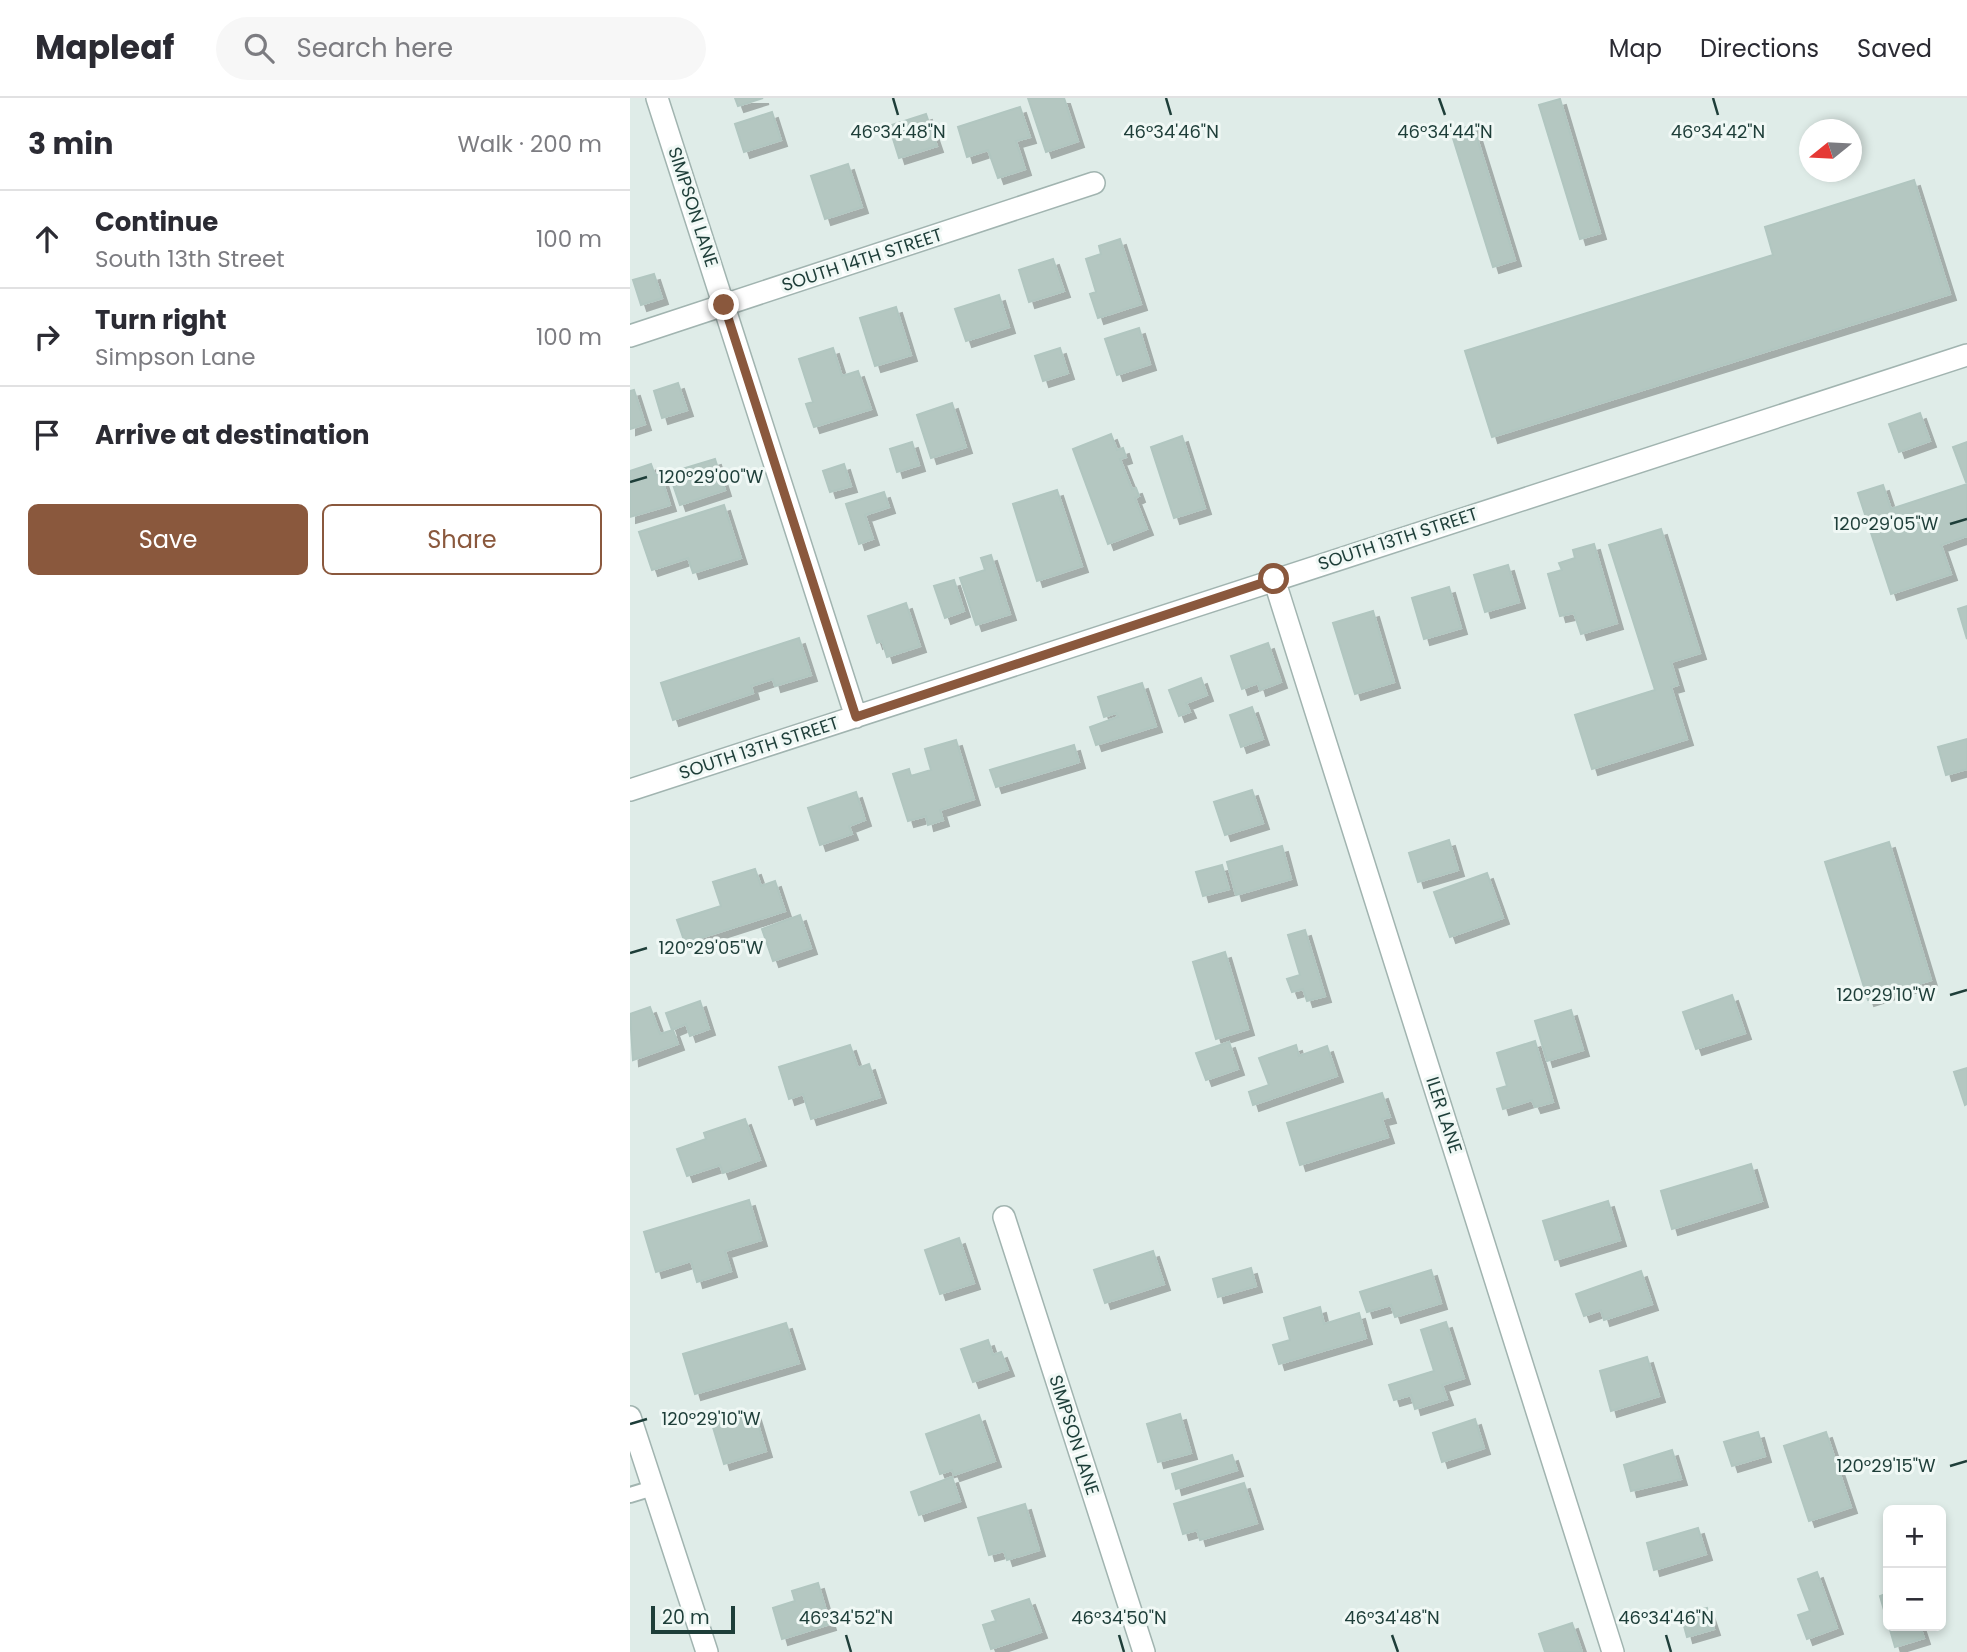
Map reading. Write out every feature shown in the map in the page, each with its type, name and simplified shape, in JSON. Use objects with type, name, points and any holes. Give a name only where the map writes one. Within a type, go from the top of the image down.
[{"type":"street","name":"SIMPSON LANE","points":[[657,98],[856,717]]},
{"type":"street","name":"SOUTH 14TH STREET","points":[[630,336],[1094,183]]},
{"type":"street","name":"SOUTH 13TH STREET","points":[[630,790],[1967,355]]},
{"type":"street","name":"ILER LANE","points":[[1274,579],[1614,1652]]},
{"type":"street","name":"SIMPSON LANE","points":[[1004,1217],[1144,1652]]},
{"type":"street","points":[[630,1417],[707,1652]]},
{"type":"lane","points":[[630,1495],[653,1488]]},
{"type":"building","points":[[735,98],[763,98],[738,106]]},
{"type":"building","points":[[1028,98],[1064,98],[1078,141],[1046,152]]},
{"type":"building","points":[[1560,99],[1600,233],[1580,239],[1539,105]]},
{"type":"building","points":[[1020,107],[1030,137],[1016,141],[1025,169],[998,178],[988,150],[967,157],[958,127]]},
{"type":"building","points":[[772,112],[781,140],[744,152],[735,124]]},
{"type":"building","points":[[926,114],[937,146],[899,158],[889,126]]},
{"type":"building","points":[[1473,125],[1515,260],[1493,267],[1451,132]]},
{"type":"building","points":[[848,164],[862,207],[825,219],[811,176]]},
{"type":"building","points":[[1914,180],[1950,294],[1492,437],[1465,351],[1773,255],[1765,227]]},
{"type":"building","points":[[1120,239],[1141,304],[1098,318],[1090,294],[1096,292],[1086,259],[1101,254],[1099,246]]},
{"type":"building","points":[[1053,259],[1064,291],[1029,302],[1019,270]]},
{"type":"building","points":[[654,274],[662,298],[641,305],[633,280]]},
{"type":"building","points":[[999,295],[1009,327],[966,341],[955,309]]},
{"type":"building","points":[[896,307],[911,355],[875,366],[860,318]]},
{"type":"building","points":[[1139,328],[1150,364],[1117,375],[1105,339]]},
{"type":"building","points":[[833,348],[842,376],[858,371],[871,409],[814,427],[806,404],[813,402],[799,359]]},
{"type":"building","points":[[1060,348],[1068,373],[1043,381],[1035,356]]},
{"type":"building","points":[[678,383],[687,410],[662,418],[654,391]]},
{"type":"building","points":[[634,390],[645,424],[630,429],[630,391]]},
{"type":"building","points":[[952,403],[966,447],[931,458],[917,415]]},
{"type":"building","points":[[1920,413],[1930,441],[1899,452],[1889,424]]},
{"type":"building","points":[[1111,434],[1117,450],[1123,448],[1126,457],[1120,459],[1132,489],[1136,488],[1139,496],[1135,498],[1147,529],[1108,544],[1073,449]]},
{"type":"building","points":[[1182,436],[1205,508],[1174,518],[1151,447]]},
{"type":"building","points":[[912,442],[919,465],[897,472],[890,449]]},
{"type":"building","points":[[1967,442],[1967,482],[1966,482],[1953,447]]},
{"type":"building","points":[[715,459],[725,490],[680,505],[669,473]]},
{"type":"building","points":[[651,464],[655,475],[660,473],[670,505],[630,517],[630,471]]},
{"type":"building","points":[[844,464],[851,486],[830,492],[823,471]]},
{"type":"building","points":[[1967,484],[1967,536],[1941,545],[1951,574],[1891,594],[1858,493],[1883,485],[1891,509]]},
{"type":"building","points":[[1057,490],[1082,566],[1037,581],[1013,504]]},
{"type":"building","points":[[884,492],[889,507],[865,515],[873,539],[859,544],[846,504]]},
{"type":"building","points":[[724,505],[741,558],[693,573],[688,558],[652,570],[639,532]]},
{"type":"building","points":[[1661,529],[1700,653],[1671,662],[1678,685],[1671,687],[1687,739],[1592,769],[1575,715],[1655,690],[1609,545]]},
{"type":"building","points":[[1594,544],[1617,623],[1581,634],[1574,613],[1560,616],[1548,574],[1562,570],[1559,563],[1575,558],[1573,550]]},
{"type":"building","points":[[991,555],[1010,614],[976,625],[960,578],[985,570],[981,558]]},
{"type":"building","points":[[1508,565],[1519,602],[1485,612],[1474,575]]},
{"type":"building","points":[[954,580],[964,611],[945,618],[934,586]]},
{"type":"building","points":[[1449,587],[1461,628],[1424,639],[1412,598]]},
{"type":"building","points":[[906,603],[920,646],[887,657],[882,641],[877,643],[868,616]]},
{"type":"building","points":[[1967,606],[1967,639],[1958,609]]},
{"type":"building","points":[[1373,611],[1394,682],[1355,694],[1333,623]]},
{"type":"building","points":[[799,638],[811,675],[775,686],[773,679],[751,686],[753,693],[673,720],[661,683]]},
{"type":"building","points":[[1268,643],[1281,682],[1260,690],[1258,683],[1242,689],[1231,656]]},
{"type":"building","points":[[1201,678],[1207,695],[1186,703],[1190,712],[1179,716],[1169,690]]},
{"type":"building","points":[[1142,683],[1156,726],[1096,745],[1090,727],[1118,717],[1116,713],[1104,717],[1098,697]]},
{"type":"building","points":[[1252,707],[1263,739],[1241,747],[1230,715]]},
{"type":"building","points":[[1967,739],[1967,769],[1946,775],[1938,747]]},
{"type":"building","points":[[956,740],[974,799],[940,810],[943,820],[928,825],[926,816],[908,821],[893,774],[909,769],[911,776],[931,770],[925,749]]},
{"type":"building","points":[[1074,745],[1079,762],[996,787],[990,770]]},
{"type":"building","points":[[1252,790],[1263,823],[1225,835],[1214,802]]},
{"type":"building","points":[[856,792],[865,820],[849,826],[852,834],[820,845],[808,808]]},
{"type":"building","points":[[1449,840],[1458,870],[1418,882],[1409,853]]},
{"type":"building","points":[[1889,842],[1931,980],[1868,1000],[1825,862]]},
{"type":"building","points":[[1282,846],[1291,879],[1236,895],[1227,862]]},
{"type":"building","points":[[1222,865],[1229,889],[1203,896],[1196,872]]},
{"type":"building","points":[[755,869],[761,886],[775,881],[785,911],[685,943],[677,920],[721,906],[713,882]]},
{"type":"building","points":[[1487,873],[1503,918],[1450,937],[1434,892]]},
{"type":"building","points":[[800,915],[811,948],[773,961],[762,929]]},
{"type":"building","points":[[1305,930],[1325,996],[1307,1001],[1303,989],[1292,992],[1287,979],[1300,975],[1288,935]]},
{"type":"building","points":[[1225,952],[1248,1029],[1216,1039],[1193,962]]},
{"type":"building","points":[[1732,995],[1745,1033],[1696,1049],[1683,1012]]},
{"type":"building","points":[[700,1001],[709,1029],[690,1036],[686,1024],[672,1030],[666,1013]]},
{"type":"building","points":[[650,1007],[660,1034],[673,1030],[678,1044],[633,1060],[630,1014]]},
{"type":"building","points":[[1571,1010],[1583,1050],[1547,1061],[1535,1021]]},
{"type":"building","points":[[1535,1041],[1553,1102],[1535,1107],[1532,1100],[1503,1109],[1497,1089],[1507,1086],[1497,1053]]},
{"type":"building","points":[[1229,1042],[1238,1069],[1206,1080],[1196,1053]]},
{"type":"building","points":[[850,1045],[858,1068],[869,1064],[880,1097],[811,1119],[803,1094],[789,1099],[779,1067]]},
{"type":"building","points":[[1296,1045],[1299,1056],[1327,1046],[1337,1076],[1253,1105],[1249,1092],[1269,1085],[1259,1058]]},
{"type":"building","points":[[1967,1068],[1967,1104],[1965,1105],[1954,1072]]},
{"type":"building","points":[[1382,1093],[1390,1117],[1382,1119],[1388,1137],[1300,1165],[1287,1123]]},
{"type":"building","points":[[745,1119],[760,1160],[723,1173],[720,1165],[687,1176],[677,1149],[706,1139],[704,1133]]},
{"type":"building","points":[[1751,1164],[1762,1201],[1672,1229],[1661,1191]]},
{"type":"building","points":[[749,1200],[761,1240],[725,1251],[731,1271],[697,1282],[691,1261],[656,1272],[644,1232]]},
{"type":"building","points":[[1608,1201],[1620,1240],[1555,1260],[1543,1221]]},
{"type":"building","points":[[959,1238],[974,1283],[940,1294],[925,1250]]},
{"type":"building","points":[[1153,1251],[1164,1284],[1105,1303],[1094,1270]]},
{"type":"building","points":[[1251,1268],[1256,1286],[1218,1297],[1213,1279]]},
{"type":"building","points":[[1431,1270],[1441,1303],[1395,1317],[1391,1305],[1367,1312],[1360,1292]]},
{"type":"building","points":[[1641,1271],[1652,1304],[1604,1320],[1601,1310],[1584,1316],[1576,1294]]},
{"type":"building","points":[[1320,1307],[1324,1324],[1359,1313],[1366,1338],[1279,1364],[1273,1345],[1290,1340],[1284,1318]]},
{"type":"building","points":[[1446,1322],[1464,1378],[1442,1385],[1447,1399],[1415,1409],[1411,1395],[1394,1400],[1389,1385],[1434,1371],[1421,1330]]},
{"type":"building","points":[[786,1323],[799,1363],[695,1394],[683,1354]]},
{"type":"building","points":[[988,1340],[993,1355],[1001,1352],[1008,1370],[973,1382],[961,1349]]},
{"type":"building","points":[[1647,1357],[1659,1396],[1611,1411],[1600,1371]]},
{"type":"building","points":[[754,1411],[766,1451],[724,1464],[712,1424]]},
{"type":"building","points":[[1180,1414],[1191,1453],[1158,1462],[1147,1424]]},
{"type":"building","points":[[979,1415],[995,1461],[954,1475],[952,1470],[940,1474],[926,1434]]},
{"type":"building","points":[[1475,1419],[1484,1448],[1442,1462],[1433,1433]]},
{"type":"building","points":[[1758,1432],[1765,1456],[1732,1466],[1724,1442]]},
{"type":"building","points":[[1826,1432],[1851,1507],[1809,1521],[1784,1446]]},
{"type":"building","points":[[1672,1450],[1681,1479],[1631,1491],[1624,1465]]},
{"type":"building","points":[[1232,1455],[1237,1470],[1176,1489],[1172,1474]]},
{"type":"building","points":[[952,1477],[960,1501],[919,1515],[911,1492]]},
{"type":"building","points":[[1244,1483],[1257,1523],[1200,1540],[1197,1530],[1183,1534],[1174,1504]]},
{"type":"building","points":[[1025,1504],[1039,1550],[1007,1560],[1004,1551],[989,1555],[978,1518]]},
{"type":"building","points":[[1698,1528],[1706,1554],[1654,1570],[1647,1543]]},
{"type":"building","points":[[1817,1572],[1837,1628],[1807,1639],[1798,1615],[1810,1611],[1798,1579]]},
{"type":"building","points":[[818,1583],[830,1624],[782,1639],[773,1608],[795,1601],[792,1591]]},
{"type":"building","points":[[1029,1599],[1041,1632],[991,1649],[983,1625],[996,1621],[992,1611]]},
{"type":"building","points":[[1707,1608],[1714,1629],[1687,1637],[1681,1615]]},
{"type":"building","points":[[1572,1623],[1582,1652],[1545,1652],[1539,1634]]},
{"type":"building","points":[[1890,1631],[1922,1631],[1924,1638],[1895,1647]]},
{"type":"route","points":[[724,305],[856,717],[1274,579]]}]
